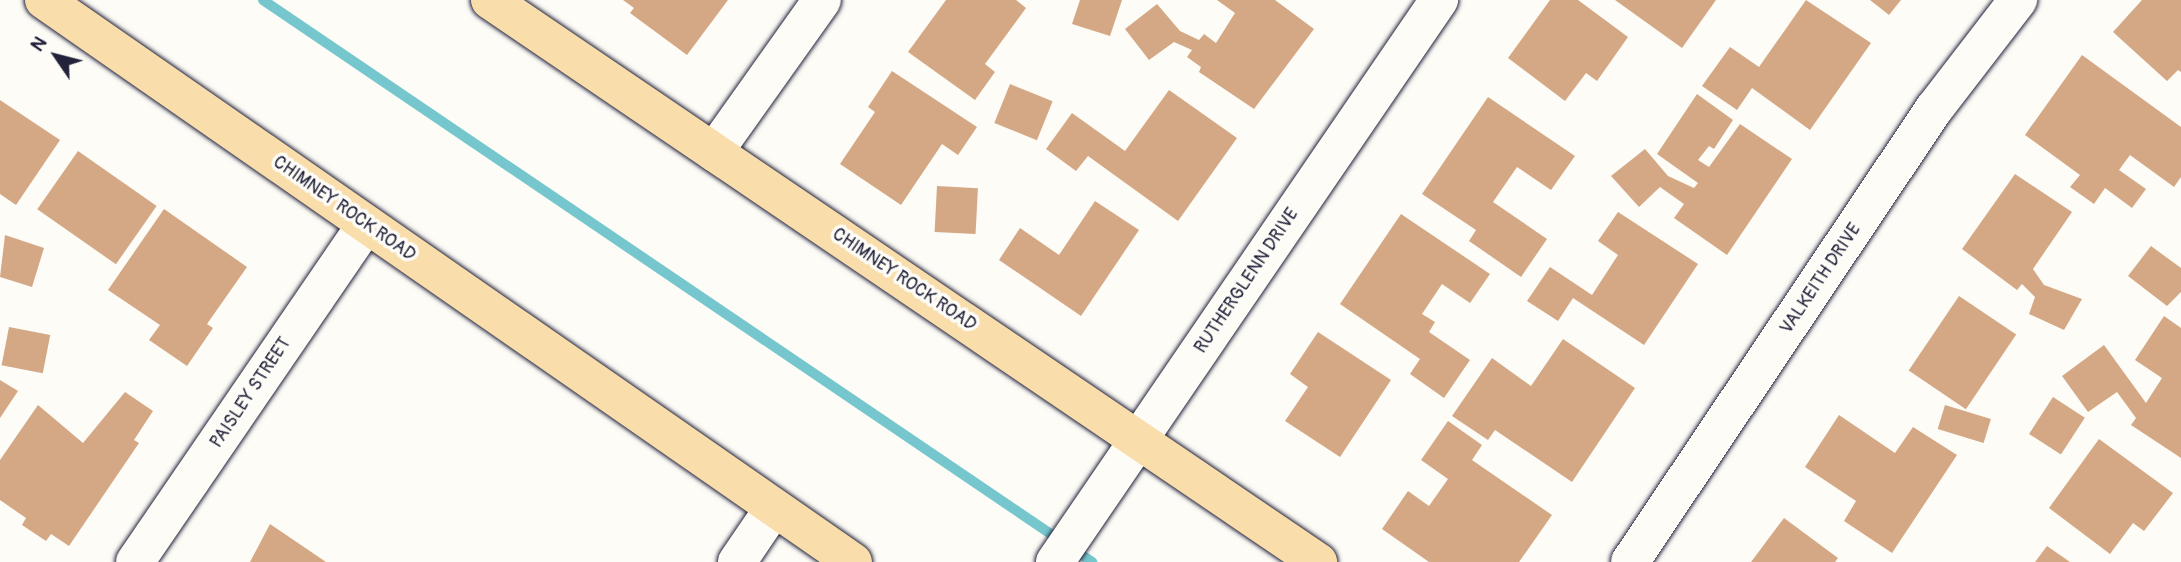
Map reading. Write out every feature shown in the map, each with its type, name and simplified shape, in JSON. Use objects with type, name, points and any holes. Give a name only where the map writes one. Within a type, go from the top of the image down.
[{"type":"main road","name":"CHIMNEY ROCK ROAD","points":[[44,0],[852,562]]},
{"type":"main road","name":"CHIMNEY ROCK ROAD","points":[[490,0],[1318,562]]},
{"type":"street","points":[[714,152],[822,0]]},
{"type":"street","name":"RUTHERGLENN DRIVE","points":[[1055,562],[1439,0]]},
{"type":"street","name":"VALKEITH DRIVE","points":[[1630,562],[1934,109],[2018,0]]},
{"type":"street","name":"PAISLEY STREET","points":[[135,562],[366,225]]},
{"type":"street","points":[[737,562],[773,509]]},
{"type":"building","points":[[623,0],[728,0],[687,55],[630,13],[634,8]]},
{"type":"building","points":[[946,0],[1016,0],[1026,8],[985,64],[995,72],[975,100],[908,52]]},
{"type":"building","points":[[1080,0],[1122,0],[1110,36],[1072,24]]},
{"type":"building","points":[[1217,0],[1275,0],[1314,29],[1254,109],[1199,72],[1201,67],[1187,57],[1192,50],[1174,42],[1149,60],[1125,29],[1157,4],[1180,31],[1199,40],[1204,34],[1216,43],[1235,13]]},
{"type":"building","points":[[1550,0],[1578,0],[1628,37],[1597,81],[1586,73],[1565,101],[1508,58]]},
{"type":"building","points":[[1615,0],[1716,0],[1682,48]]},
{"type":"building","points":[[1806,0],[1871,43],[1810,130],[1752,88],[1737,110],[1702,86],[1730,47],[1759,67]]},
{"type":"building","points":[[1870,0],[1901,0],[1889,15]]},
{"type":"building","points":[[2142,0],[2181,0],[2181,72],[2178,70],[2167,81],[2113,32]]},
{"type":"building","points":[[2082,55],[2181,127],[2181,177],[2174,187],[2130,155],[2119,170],[2146,189],[2132,208],[2105,188],[2094,204],[2070,187],[2080,175],[2025,135]]},
{"type":"building","points":[[892,71],[977,127],[958,155],[942,144],[901,205],[840,164],[875,112],[868,107]]},
{"type":"building","points":[[1010,84],[1053,101],[1037,140],[994,123]]},
{"type":"building","points":[[1169,90],[1237,138],[1178,221],[1088,156],[1076,171],[1046,149],[1072,113],[1125,151]]},
{"type":"building","points":[[1697,94],[1733,120],[1714,149],[1709,146],[1698,160],[1709,167],[1740,124],[1792,159],[1727,255],[1674,218],[1684,204],[1660,187],[1639,207],[1611,176],[1645,149],[1668,176],[1694,188],[1698,183],[1657,154]]},
{"type":"building","points":[[1488,97],[1575,156],[1551,190],[1517,167],[1493,202],[1547,239],[1521,277],[1469,241],[1476,230],[1422,194]]},
{"type":"building","points":[[0,100],[60,140],[16,205],[0,194]]},
{"type":"building","points":[[78,151],[157,206],[116,264],[37,209]]},
{"type":"building","points":[[2015,174],[2072,212],[2033,269],[2044,285],[2082,299],[2064,330],[2029,314],[2035,297],[2022,284],[2017,290],[1962,249]]},
{"type":"building","points":[[937,186],[978,188],[976,234],[935,232]]},
{"type":"building","points":[[1095,201],[1139,230],[1081,316],[999,260],[1020,228],[1059,255]]},
{"type":"building","points":[[164,209],[247,267],[207,324],[213,328],[187,366],[149,340],[160,325],[108,290]]},
{"type":"building","points":[[1618,212],[1698,264],[1644,345],[1573,298],[1558,321],[1527,301],[1550,267],[1592,295],[1618,255],[1598,241]]},
{"type":"building","points":[[1401,214],[1490,274],[1470,303],[1442,284],[1422,314],[1435,322],[1429,332],[1470,360],[1444,398],[1410,374],[1420,359],[1340,304]]},
{"type":"building","points":[[5,235],[44,248],[32,287],[0,277]]},
{"type":"building","points":[[2151,246],[2181,268],[2181,292],[2167,306],[2128,276]]},
{"type":"building","points":[[1959,296],[2016,335],[1966,409],[1909,371]]},
{"type":"building","points":[[2164,316],[2181,328],[2181,458],[2131,425],[2136,418],[2117,392],[2088,412],[2062,376],[2104,345],[2146,403],[2162,378],[2135,360]]},
{"type":"building","points":[[9,327],[50,335],[43,373],[2,365]]},
{"type":"building","points":[[1318,332],[1391,380],[1340,457],[1285,421],[1308,387],[1290,374]]},
{"type":"building","points":[[1563,339],[1635,388],[1572,482],[1495,430],[1488,440],[1452,416],[1492,358],[1531,386]]},
{"type":"building","points":[[0,380],[18,391],[0,418]]},
{"type":"building","points":[[125,392],[153,411],[134,440],[139,443],[69,546],[51,534],[46,541],[22,525],[26,518],[0,500],[0,460],[38,405],[83,443]]},
{"type":"building","points":[[2053,397],[2085,418],[2061,455],[2029,434]]},
{"type":"building","points":[[1945,405],[1991,419],[1984,443],[1938,429]]},
{"type":"building","points":[[1839,415],[1895,453],[1913,427],[1957,455],[1892,553],[1844,521],[1856,501],[1805,467]]},
{"type":"building","points":[[1448,421],[1482,445],[1472,460],[1552,515],[1519,562],[1429,562],[1382,529],[1408,491],[1429,506],[1448,479],[1421,460]]},
{"type":"building","points":[[2099,439],[2173,493],[2144,531],[2133,523],[2110,554],[2049,508]]},
{"type":"building","points":[[1784,518],[1838,558],[1835,562],[1751,562]]},
{"type":"building","points":[[270,524],[326,562],[250,562]]},
{"type":"building","points":[[2047,546],[2070,562],[2035,562]]},
{"type":"waterway","points":[[263,0],[1092,562]]}]
